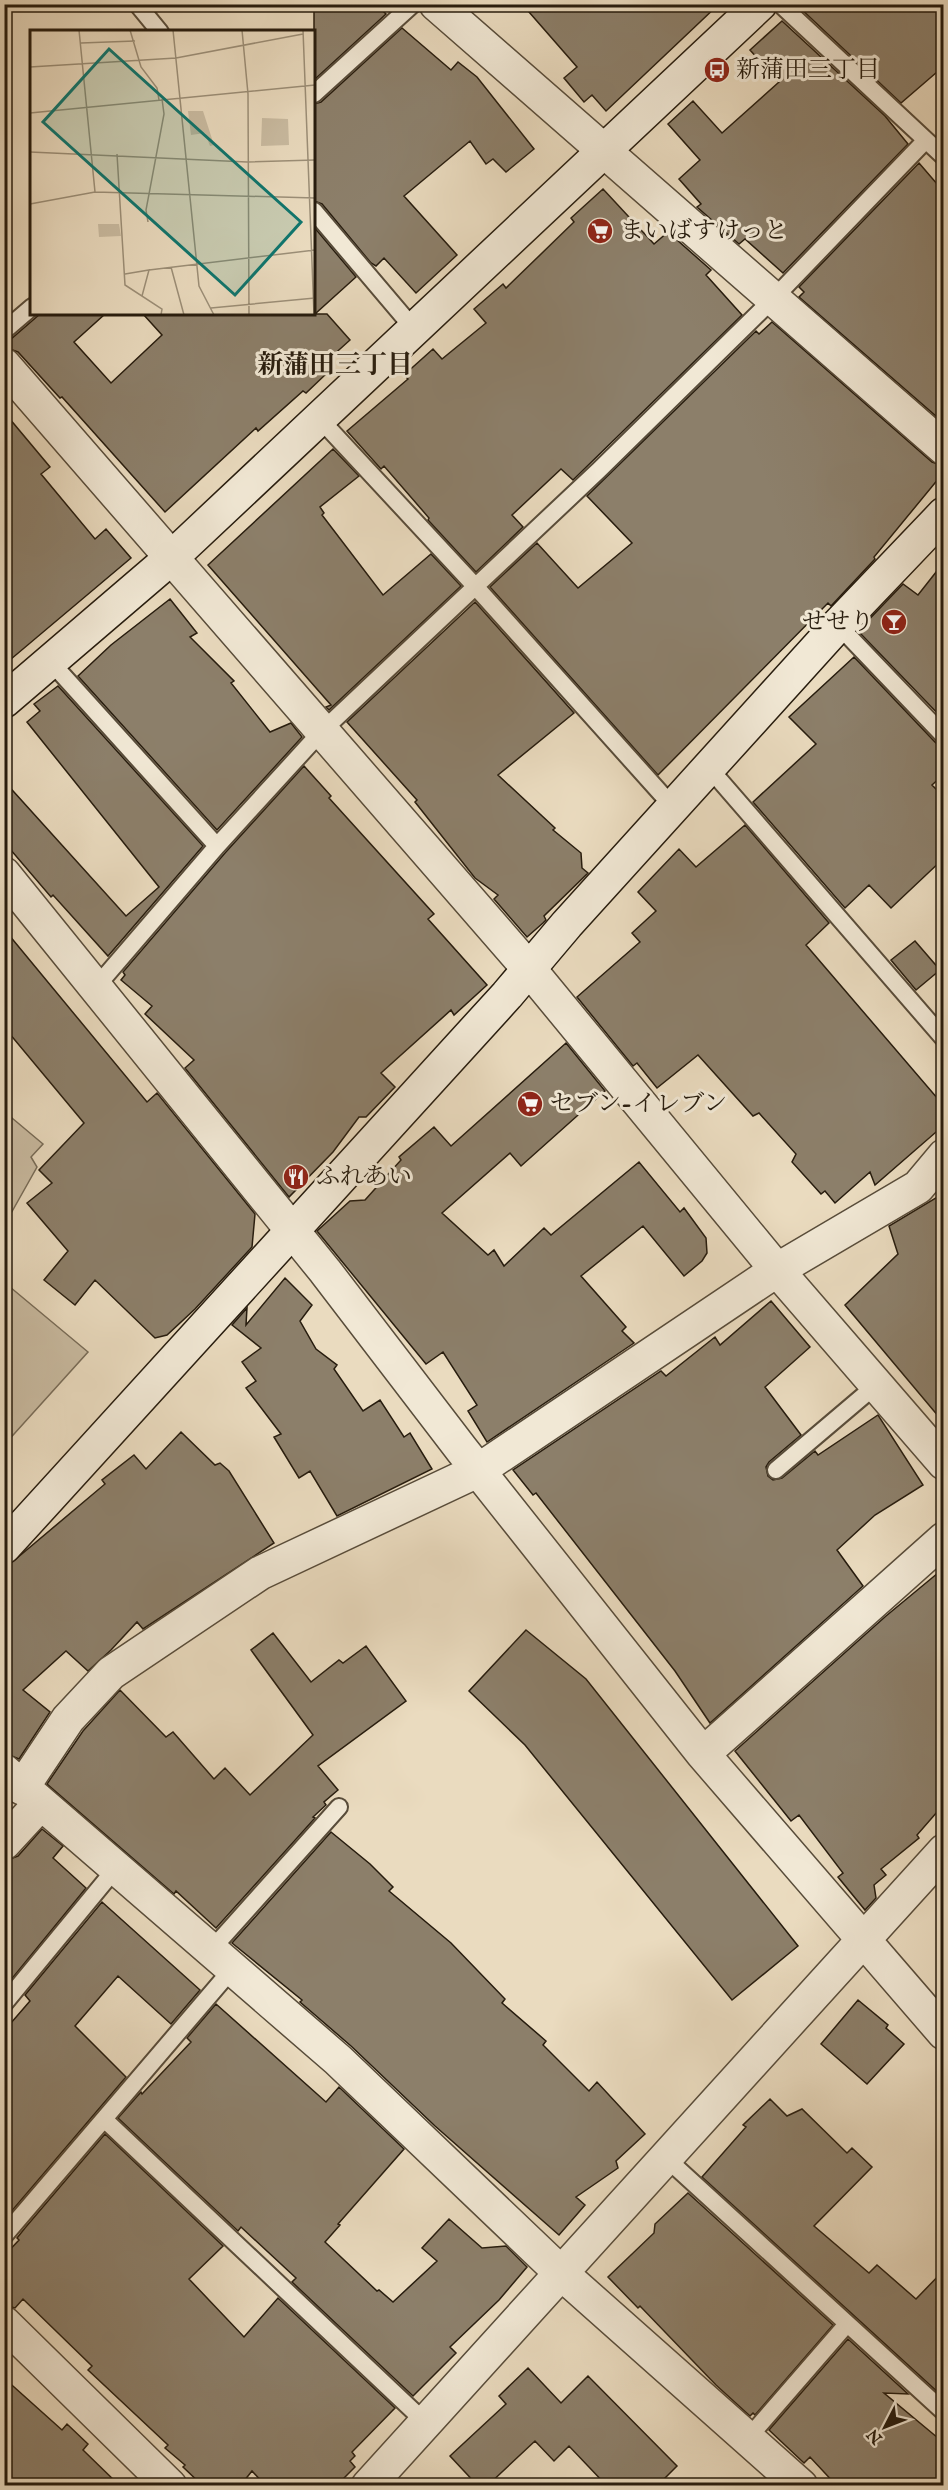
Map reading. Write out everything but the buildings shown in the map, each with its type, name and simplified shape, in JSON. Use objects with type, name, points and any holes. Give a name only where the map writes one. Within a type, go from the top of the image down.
[{"type":"street","points":[[436,4],[944,448]]},
{"type":"street","points":[[4,700],[171,558],[760,4]]},
{"type":"street","points":[[4,365],[530,970],[777,1270],[944,1463]]},
{"type":"street","points":[[4,1547],[530,970],[567,924],[710,769],[838,625],[944,514]]},
{"type":"street","points":[[4,874],[291,1230],[704,1754],[944,2033]]},
{"type":"street","points":[[4,1843],[22,1788],[68,1719],[111,1672],[261,1573],[479,1470],[777,1270],[918,1186],[944,1156]]},
{"type":"street","points":[[704,1754],[944,1539]]},
{"type":"street","points":[[22,1788],[338,2060],[560,2272],[749,2437],[801,2486]]},
{"type":"street","points":[[368,2486],[944,1851]]},
{"type":"street","points":[[4,2323],[170,2486]]},
{"type":"lane","points":[[137,4],[158,30]]},
{"type":"lane","points":[[315,92],[413,4]]},
{"type":"lane","points":[[780,4],[944,157]]},
{"type":"lane","points":[[96,987],[217,846],[321,732],[599,470],[774,298],[925,141]]},
{"type":"lane","points":[[315,212],[414,329]]},
{"type":"lane","points":[[4,331],[30,309]]},
{"type":"lane","points":[[319,418],[476,586],[674,808]]},
{"type":"lane","points":[[838,625],[944,736]]},
{"type":"lane","points":[[50,661],[217,846]]},
{"type":"lane","points":[[710,769],[944,1038]]},
{"type":"lane","points":[[776,1470],[875,1386]]},
{"type":"lane","points":[[4,2236],[104,2119],[339,1808]]},
{"type":"lane","points":[[4,2004],[116,1868]]},
{"type":"lane","points":[[104,2119],[425,2422]]},
{"type":"lane","points":[[666,2158],[944,2412]]},
{"type":"lane","points":[[749,2437],[847,2324]]},
{"type":"shaded area","points":[[12,1118],[43,1144],[31,1157],[37,1167],[5,1224],[5,1127]]},
{"type":"shaded area","points":[[4,1282],[88,1352],[5,1444],[4,1444]]},
{"type":"place","name":"新蒲田三丁目","points":[[717,70]]},
{"type":"place","name":"まいばすけっと","points":[[600,231]]},
{"type":"place","name":"せせり","points":[[894,622]]},
{"type":"place","name":"セブン-イレブン","points":[[530,1104]]},
{"type":"place","name":"ふれあい","points":[[296,1177]]},
{"type":"district","name":"新蒲田三丁目","points":[[335,365]]}]
